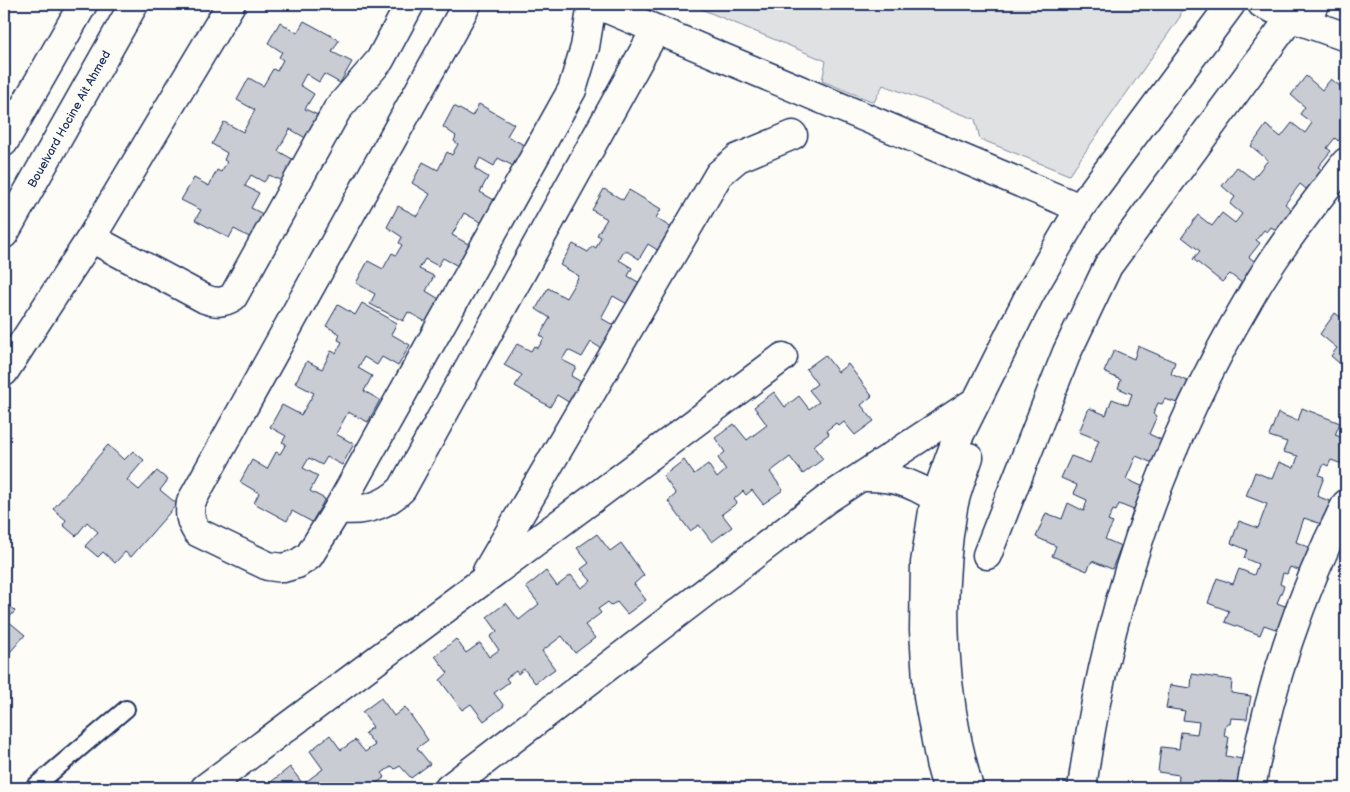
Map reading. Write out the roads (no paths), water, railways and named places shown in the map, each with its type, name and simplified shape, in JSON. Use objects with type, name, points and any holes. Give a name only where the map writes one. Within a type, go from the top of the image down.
[{"type":"street","points":[[4,142],[83,4]]},
{"type":"street","name":"Bouelvard Hocine Ait Ahmed","points":[[4,234],[134,4]]},
{"type":"street","points":[[4,372],[90,238],[231,4]]},
{"type":"street","points":[[90,238],[205,299],[220,302],[233,297],[337,110],[380,60],[410,4]]},
{"type":"street","points":[[467,4],[196,493],[189,512],[191,523],[197,532],[206,538],[268,566],[283,568],[297,564],[309,556],[338,509],[572,90],[585,47],[594,4],[1080,208]]},
{"type":"street","points":[[947,788],[940,763],[928,697],[924,630],[925,563],[935,498],[958,437],[976,401],[1030,294],[1080,208],[1231,4]]},
{"type":"street","points":[[1262,4],[1302,14],[1346,37]]},
{"type":"street","points":[[988,555],[1067,352],[1108,266],[1302,14]]},
{"type":"street","points":[[338,509],[374,508],[394,497],[402,489],[656,29]]},
{"type":"street","points":[[482,581],[719,174],[738,158],[793,135]]},
{"type":"street","points":[[1082,788],[1089,730],[1105,654],[1124,580],[1149,507],[1178,436],[1211,366],[1248,299],[1290,234],[1346,162]]},
{"type":"street","points":[[205,788],[783,356]]},
{"type":"street","points":[[449,788],[827,500],[976,401]]},
{"type":"street","points":[[969,788],[962,762],[950,697],[944,631],[946,565],[953,506],[970,452],[976,401]]},
{"type":"street","points":[[862,477],[881,476],[900,480],[918,487],[935,498]]},
{"type":"street","points":[[1251,788],[1281,669],[1320,562],[1346,504]]},
{"type":"lane","points":[[33,788],[126,708]]}]
